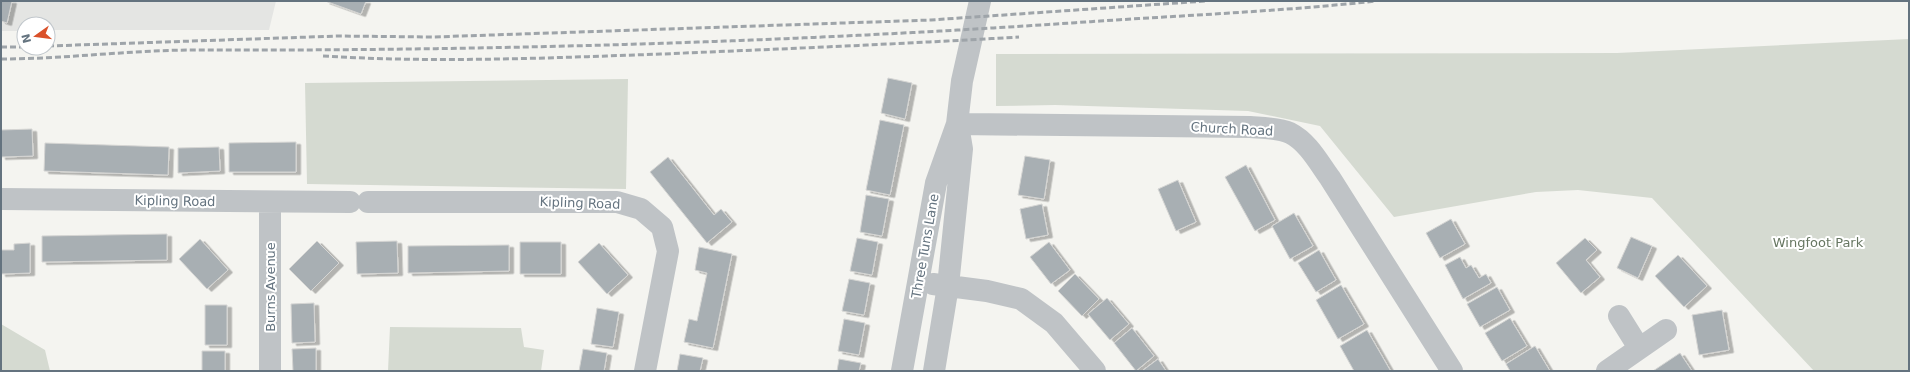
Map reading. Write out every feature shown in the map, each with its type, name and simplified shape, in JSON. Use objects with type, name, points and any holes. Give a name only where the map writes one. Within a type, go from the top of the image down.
[{"type":"street","name":"Three Tuns Lane","points":[[902,371],[936,183],[957,124],[962,81],[980,1]]},
{"type":"street","name":"Three Tuns Lane","points":[[934,371],[948,286],[962,149],[957,124]]},
{"type":"street","name":"Church Road","points":[[957,124],[1250,127],[1268,128],[1290,133],[1308,147],[1330,178],[1452,371]]},
{"type":"street","name":"Kipling Road","points":[[1,199],[270,203],[617,202],[641,209],[662,227],[668,251],[645,371]]},
{"type":"street","name":"Burns Avenue","points":[[270,203],[270,371]]},
{"type":"street","points":[[918,282],[987,291],[1021,299],[1054,323],[1094,371]]},
{"type":"street","points":[[1619,316],[1640,348]]},
{"type":"street","points":[[1606,371],[1666,330]]},
{"type":"shaded area","points":[[1,1],[276,1],[269,30],[56,30],[56,16],[16,16],[16,31],[1,31]]},
{"type":"green space","name":"Wingfoot Park","points":[[1909,39],[1909,371],[1814,371],[1652,198],[1578,190],[1536,192],[1394,217],[1320,126],[1248,111],[1055,105],[996,106],[996,54],[1617,53]]},
{"type":"green space","points":[[628,79],[626,189],[307,184],[305,83]]},
{"type":"green space","points":[[1,324],[45,350],[50,371],[1,371]]},
{"type":"green space","points":[[390,327],[521,328],[524,347],[544,350],[541,371],[388,371]]},
{"type":"building","points":[[1,1],[12,1],[7,23],[1,21]]},
{"type":"building","points":[[325,1],[366,1],[361,14]]},
{"type":"building","points":[[888,78],[912,83],[905,119],[881,113]]},
{"type":"building","points":[[880,120],[904,125],[890,195],[866,190]]},
{"type":"building","points":[[32,129],[33,156],[1,157],[1,130]]},
{"type":"building","points":[[296,142],[296,172],[229,172],[229,143]]},
{"type":"building","points":[[45,143],[169,147],[168,175],[44,171]]},
{"type":"building","points":[[219,147],[220,171],[178,173],[178,148]]},
{"type":"building","points":[[1025,156],[1050,160],[1044,199],[1018,195]]},
{"type":"building","points":[[668,157],[714,215],[721,209],[732,222],[707,243],[650,172]]},
{"type":"building","points":[[1246,165],[1275,220],[1255,231],[1225,177]]},
{"type":"building","points":[[1178,180],[1196,222],[1176,231],[1158,189]]},
{"type":"building","points":[[866,195],[889,199],[882,236],[860,232]]},
{"type":"building","points":[[1042,204],[1048,235],[1026,239],[1020,209]]},
{"type":"building","points":[[1294,213],[1313,246],[1290,259],[1272,226]]},
{"type":"building","points":[[1451,219],[1465,244],[1440,258],[1426,233]]},
{"type":"building","points":[[167,234],[167,260],[42,262],[42,236]]},
{"type":"building","points":[[1631,237],[1652,246],[1638,278],[1617,268]]},
{"type":"building","points":[[857,238],[878,242],[872,275],[850,271]]},
{"type":"building","points":[[1585,238],[1597,250],[1586,260],[1600,277],[1581,293],[1556,263]]},
{"type":"building","points":[[200,239],[228,270],[207,289],[179,259]]},
{"type":"building","points":[[317,241],[339,263],[311,291],[289,269]]},
{"type":"building","points":[[397,241],[398,273],[357,274],[356,242]]},
{"type":"building","points":[[520,242],[561,242],[561,274],[520,274]]},
{"type":"building","points":[[1049,242],[1070,270],[1051,284],[1030,257]]},
{"type":"building","points":[[30,243],[30,273],[1,274],[1,250],[14,250],[14,244]]},
{"type":"building","points":[[599,243],[628,275],[607,294],[578,262]]},
{"type":"building","points":[[509,245],[509,271],[408,273],[408,246]]},
{"type":"building","points":[[699,247],[732,254],[713,348],[684,342],[689,319],[697,321],[707,273],[695,270]]},
{"type":"building","points":[[1319,250],[1336,280],[1316,292],[1298,263]]},
{"type":"building","points":[[1678,255],[1707,286],[1684,307],[1655,276]]},
{"type":"building","points":[[1460,257],[1466,268],[1471,265],[1479,278],[1486,274],[1491,283],[1463,299],[1445,265]]},
{"type":"building","points":[[1075,274],[1099,299],[1082,316],[1058,291]]},
{"type":"building","points":[[849,279],[870,283],[864,315],[842,311]]},
{"type":"building","points":[[1341,285],[1364,324],[1338,339],[1316,300]]},
{"type":"building","points":[[1497,287],[1510,310],[1480,327],[1467,304]]},
{"type":"building","points":[[1107,298],[1129,324],[1110,340],[1088,314]]},
{"type":"building","points":[[314,303],[315,342],[292,343],[291,304]]},
{"type":"building","points":[[205,305],[227,305],[227,345],[205,345]]},
{"type":"building","points":[[597,308],[619,312],[613,347],[591,344]]},
{"type":"building","points":[[1722,310],[1729,350],[1699,355],[1692,315]]},
{"type":"building","points":[[1510,318],[1527,346],[1502,361],[1485,333]]},
{"type":"building","points":[[844,319],[865,323],[859,355],[838,351]]},
{"type":"building","points":[[1132,328],[1154,356],[1136,371],[1114,343]]},
{"type":"building","points":[[1367,330],[1390,370],[1389,371],[1354,371],[1340,346]]},
{"type":"building","points":[[1535,346],[1550,371],[1510,371],[1506,364]]},
{"type":"building","points":[[316,348],[316,371],[293,371],[292,349]]},
{"type":"building","points":[[583,349],[607,353],[604,371],[579,371]]},
{"type":"building","points":[[202,351],[225,351],[225,371],[202,371]]},
{"type":"building","points":[[1680,353],[1692,371],[1653,371]]},
{"type":"building","points":[[680,354],[703,358],[700,371],[677,371]]},
{"type":"building","points":[[839,359],[861,363],[859,371],[837,371]]},
{"type":"building","points":[[1158,359],[1166,371],[1142,371]]},
{"type":"railway","points":[[56,46],[339,36],[433,37],[931,20],[1206,1]]},
{"type":"railway","points":[[1,59],[50,58],[171,50],[421,49],[761,40],[874,35],[1272,10],[1376,1]]},
{"type":"railway","points":[[323,56],[408,59],[535,58],[662,54],[1019,37]]},
{"type":"railway","points":[[1,47],[16,47]]}]
